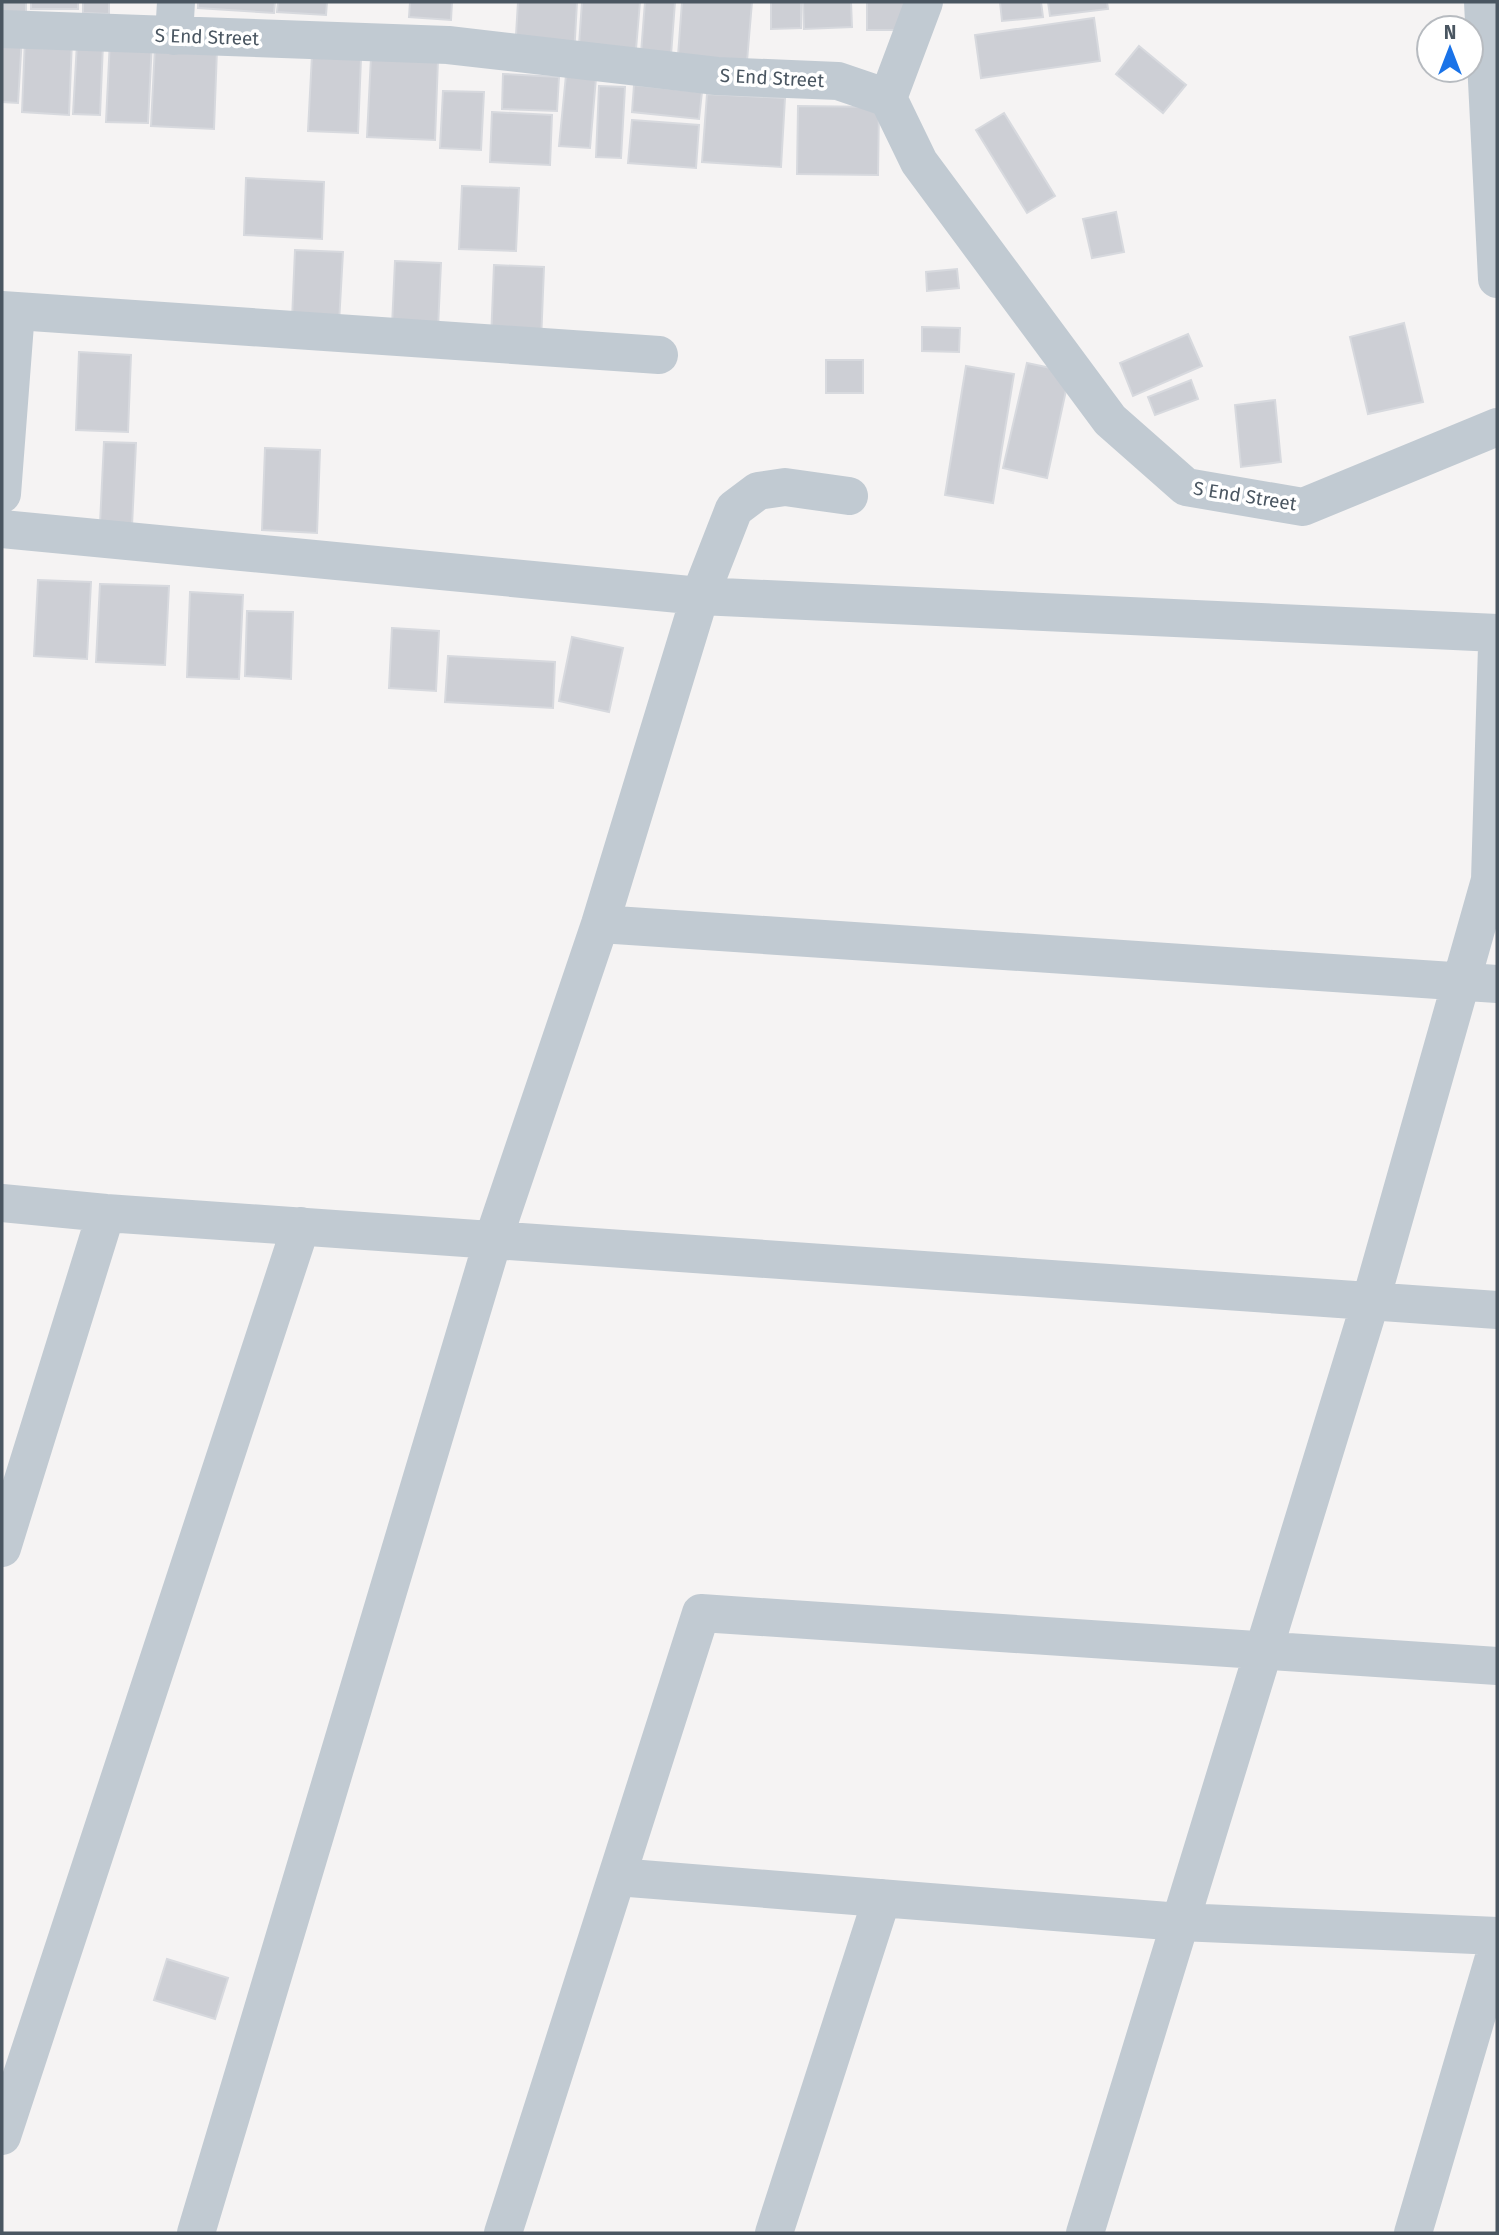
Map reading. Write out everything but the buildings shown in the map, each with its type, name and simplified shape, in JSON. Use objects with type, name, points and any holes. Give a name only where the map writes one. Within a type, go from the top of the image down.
[{"type":"street","points":[[888,99],[924,2]]},
{"type":"street","points":[[1483,2],[1497,279]]},
{"type":"street","name":"S End Street","points":[[2,29],[175,19],[449,45],[717,76],[838,81],[888,99],[919,162],[1110,420],[1186,487],[1303,507],[1497,427]]},
{"type":"street","points":[[2,494],[9,311],[659,355]]},
{"type":"street","points":[[196,2233],[493,1240],[600,923],[700,596],[734,509],[758,491],[785,487],[849,496]]},
{"type":"street","points":[[2,529],[700,596],[1497,632]]},
{"type":"street","points":[[1084,2233],[1371,1300],[1479,983],[1490,880],[1497,646]]},
{"type":"street","points":[[600,923],[1479,983]]},
{"type":"street","points":[[2,1203],[106,1213],[1497,1310]]},
{"type":"street","points":[[2,1548],[106,1213]]},
{"type":"street","points":[[2,2136],[301,1226]]},
{"type":"street","points":[[503,2233],[701,1613],[1497,1666]]},
{"type":"street","points":[[617,1877],[1180,1922],[1497,1936]]},
{"type":"street","points":[[774,2233],[883,1898]]},
{"type":"street","points":[[1413,2233],[1497,1947]]}]
